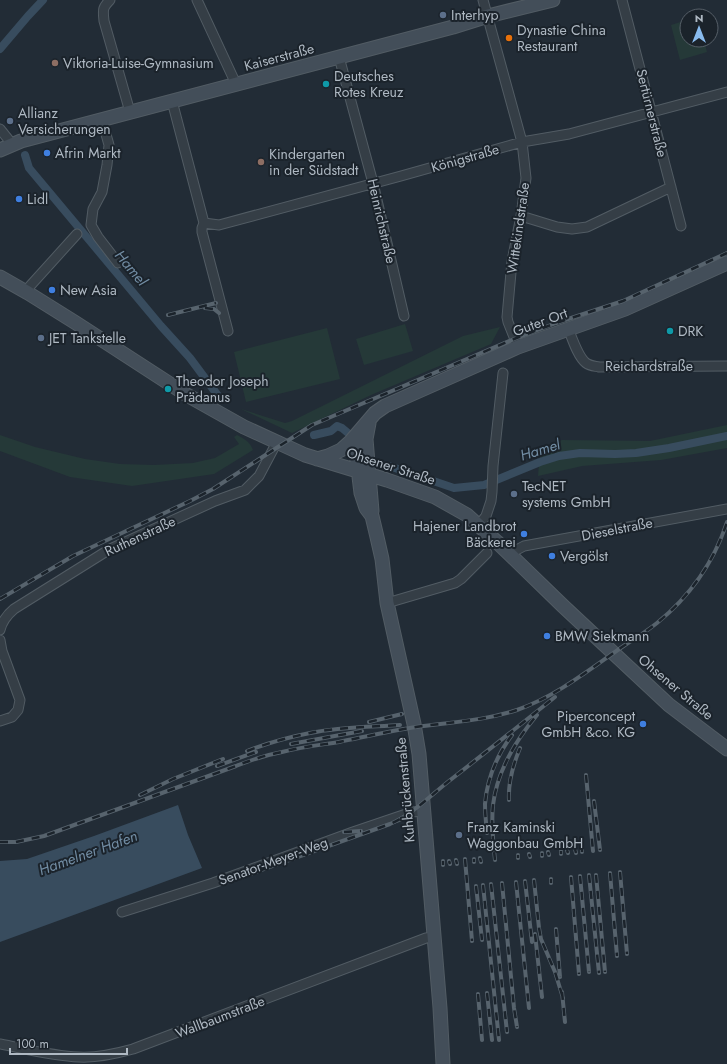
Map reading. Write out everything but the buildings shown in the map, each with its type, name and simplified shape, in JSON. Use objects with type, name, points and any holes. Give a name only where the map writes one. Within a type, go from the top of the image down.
[{"type":"main road","name":"Kaiserstraße","points":[[0,150],[12,144],[130,112],[452,27],[488,16],[554,0]]},
{"type":"main road","name":"Guter Ort","points":[[317,459],[341,450],[351,441],[375,413],[385,406],[518,347],[625,309],[727,263]]},
{"type":"main road","name":"Ohsener Straße","points":[[0,277],[76,323],[190,397],[244,427],[305,455],[394,482],[435,497],[467,515],[664,700],[727,749]]},
{"type":"main road","points":[[364,473],[367,429],[370,419]]},
{"type":"main road","points":[[358,433],[356,452],[364,473]]},
{"type":"main road","name":"Kuhbrückenstraße","points":[[364,473],[361,493],[366,508],[372,516],[382,559],[387,603],[420,754],[443,1064]]},
{"type":"street","points":[[110,0],[103,7],[104,21],[130,112]]},
{"type":"street","points":[[197,0],[236,84]]},
{"type":"street","name":"Wittekindstraße","points":[[484,0],[522,142],[526,178],[521,216],[512,261],[507,318],[518,347]]},
{"type":"street","name":"Sertürnerstraße","points":[[622,0],[681,226]]},
{"type":"street","name":"Heinrichstraße","points":[[339,57],[373,183],[404,316]]},
{"type":"street","name":"Königstraße","points":[[204,223],[218,225],[522,142],[569,134],[727,92]]},
{"type":"street","points":[[172,101],[204,223],[202,232],[228,331]]},
{"type":"street","points":[[102,120],[109,145],[107,165],[102,192],[93,209],[91,225],[98,237],[118,263]]},
{"type":"street","points":[[0,129],[12,144]]},
{"type":"street","points":[[521,216],[557,227],[572,229],[587,227],[671,187]]},
{"type":"street","points":[[28,293],[30,286],[77,234]]},
{"type":"street","name":"Reichardstraße","points":[[568,328],[584,362],[592,366],[727,366]]},
{"type":"street","points":[[479,525],[486,516],[491,501],[503,373]]},
{"type":"street","name":"Ruthenstraße","points":[[0,630],[1,624],[14,609],[110,549],[215,501],[245,490],[259,476],[277,442]]},
{"type":"street","name":"Dieselstraße","points":[[509,554],[524,546],[727,509]]},
{"type":"street","points":[[387,603],[455,583],[461,579],[486,553]]},
{"type":"street","points":[[0,640],[2,651],[20,700],[18,710],[12,717],[0,721]]},
{"type":"street","name":"Senator-Meyer-Weg","points":[[122,912],[213,883],[405,814],[416,811],[424,811]]},
{"type":"street","name":"Wallbaumstraße","points":[[0,1044],[55,1055],[79,1057],[118,1054],[426,938],[433,937]]},
{"type":"green space","points":[[679,22],[679,48],[706,48],[707,52],[680,60],[671,25]]},
{"type":"green space","points":[[405,324],[413,351],[364,365],[356,339]]},
{"type":"green space","points":[[500,327],[491,344],[371,395],[292,433],[241,409],[285,423],[292,421],[463,336]]},
{"type":"green space","points":[[327,328],[340,379],[246,402],[234,352]]},
{"type":"green space","points":[[727,425],[727,448],[661,460],[582,466],[538,476],[540,450],[562,440],[650,441]]},
{"type":"green space","points":[[0,435],[35,447],[85,459],[120,464],[154,465],[193,463],[215,458],[239,444],[234,437],[237,435],[247,441],[253,450],[214,474],[132,486],[70,477],[0,451]]},
{"type":"water","name":"Hamelner Hafen","points":[[178,805],[188,835],[202,868],[0,942],[0,861],[27,859]]},
{"type":"waterway","name":"Hamel","points":[[0,49],[43,0]]},
{"type":"waterway","name":"Hamel","points":[[25,155],[29,168],[161,326],[190,358],[219,397]]},
{"type":"waterway","name":"Hamel","points":[[314,435],[331,431],[337,426],[348,433]]},
{"type":"waterway","name":"Hamel","points":[[389,466],[454,488],[484,485],[540,462],[559,456],[580,453],[636,453],[727,436]]},
{"type":"railway","points":[[0,599],[73,556],[213,489],[312,425],[514,339],[556,323],[623,301],[727,253]]},
{"type":"railway","points":[[168,315],[216,303]]},
{"type":"railway","points":[[205,308],[214,309],[219,313]]},
{"type":"railway","points":[[0,842],[16,842],[44,836],[270,755],[429,725],[492,717],[532,704],[560,690],[649,629],[669,613],[700,577],[722,537],[727,522]]},
{"type":"railway","points":[[242,877],[398,820],[421,804],[555,697]]},
{"type":"railway","points":[[369,722],[402,714]]},
{"type":"railway","points":[[495,860],[492,833],[492,812],[495,793],[503,769],[509,757],[522,735],[537,715]]},
{"type":"railway","points":[[247,751],[286,738],[321,731],[343,728],[400,725]]},
{"type":"railway","points":[[291,744],[362,731]]},
{"type":"railway","points":[[487,833],[485,804],[490,777],[497,759],[512,735]]},
{"type":"railway","points":[[509,800],[509,787],[515,761],[520,748]]},
{"type":"railway","points":[[217,766],[256,752]]},
{"type":"railway","points":[[140,795],[173,779],[223,759]]},
{"type":"railway","points":[[586,775],[593,851]]},
{"type":"railway","points":[[594,801],[600,850]]},
{"type":"railway","points":[[344,832],[361,831]]},
{"type":"railway","points":[[575,849],[576,853]]},
{"type":"railway","points":[[480,858],[481,862]]},
{"type":"railway","points":[[465,859],[472,941]]},
{"type":"railway","points":[[456,860],[457,864]]},
{"type":"railway","points":[[620,872],[627,954]]},
{"type":"railway","points":[[610,873],[617,956]]},
{"type":"railway","points":[[589,875],[599,973]]},
{"type":"railway","points":[[596,875],[605,972]]},
{"type":"railway","points":[[580,876],[589,972]]},
{"type":"railway","points":[[571,877],[579,974]]},
{"type":"railway","points":[[534,880],[541,939],[555,972],[563,998]]},
{"type":"railway","points":[[525,881],[532,942]]},
{"type":"railway","points":[[516,882],[529,1008]]},
{"type":"railway","points":[[502,883],[517,1027]]},
{"type":"railway","points":[[491,884],[507,1032]]},
{"type":"railway","points":[[483,885],[499,1040]]},
{"type":"railway","points":[[476,886],[482,940]]},
{"type":"railway","points":[[556,929],[560,977]]},
{"type":"railway","points":[[535,934],[542,997]]},
{"type":"railway","points":[[562,992],[565,1022]]},
{"type":"railway","points":[[487,993],[492,1040]]},
{"type":"railway","points":[[478,994],[482,1040]]},
{"type":"place","name":"Interhyp","points":[[443,15]]},
{"type":"place","name":"Dynastie China Restaurant","points":[[509,38]]},
{"type":"place","name":"Viktoria-Luise-Gymnasium","points":[[55,63]]},
{"type":"place","name":"Deutsches Rotes Kreuz","points":[[326,84]]},
{"type":"place","name":"Allianz Versicherungen","points":[[10,121]]},
{"type":"place","name":"Afrin Markt","points":[[47,153]]},
{"type":"place","name":"Kindergarten in der Südstadt","points":[[261,162]]},
{"type":"place","name":"Lidl","points":[[19,199]]},
{"type":"place","name":"New Asia","points":[[52,290]]},
{"type":"place","name":"DRK","points":[[670,331]]},
{"type":"place","name":"JET Tankstelle","points":[[41,338]]},
{"type":"place","name":"Theodor Joseph Prädanus","points":[[168,389]]},
{"type":"place","name":"TecNET systems GmbH","points":[[514,494]]},
{"type":"place","name":"Hajener Landbrot Bäckerei","points":[[524,534]]},
{"type":"place","name":"Vergölst","points":[[552,556]]},
{"type":"place","name":"BMW Siekmann","points":[[547,636]]},
{"type":"place","name":"Piperconcept GmbH &co. KG","points":[[643,724]]},
{"type":"place","name":"Franz Kaminski Waggonbau GmbH","points":[[459,835]]}]
